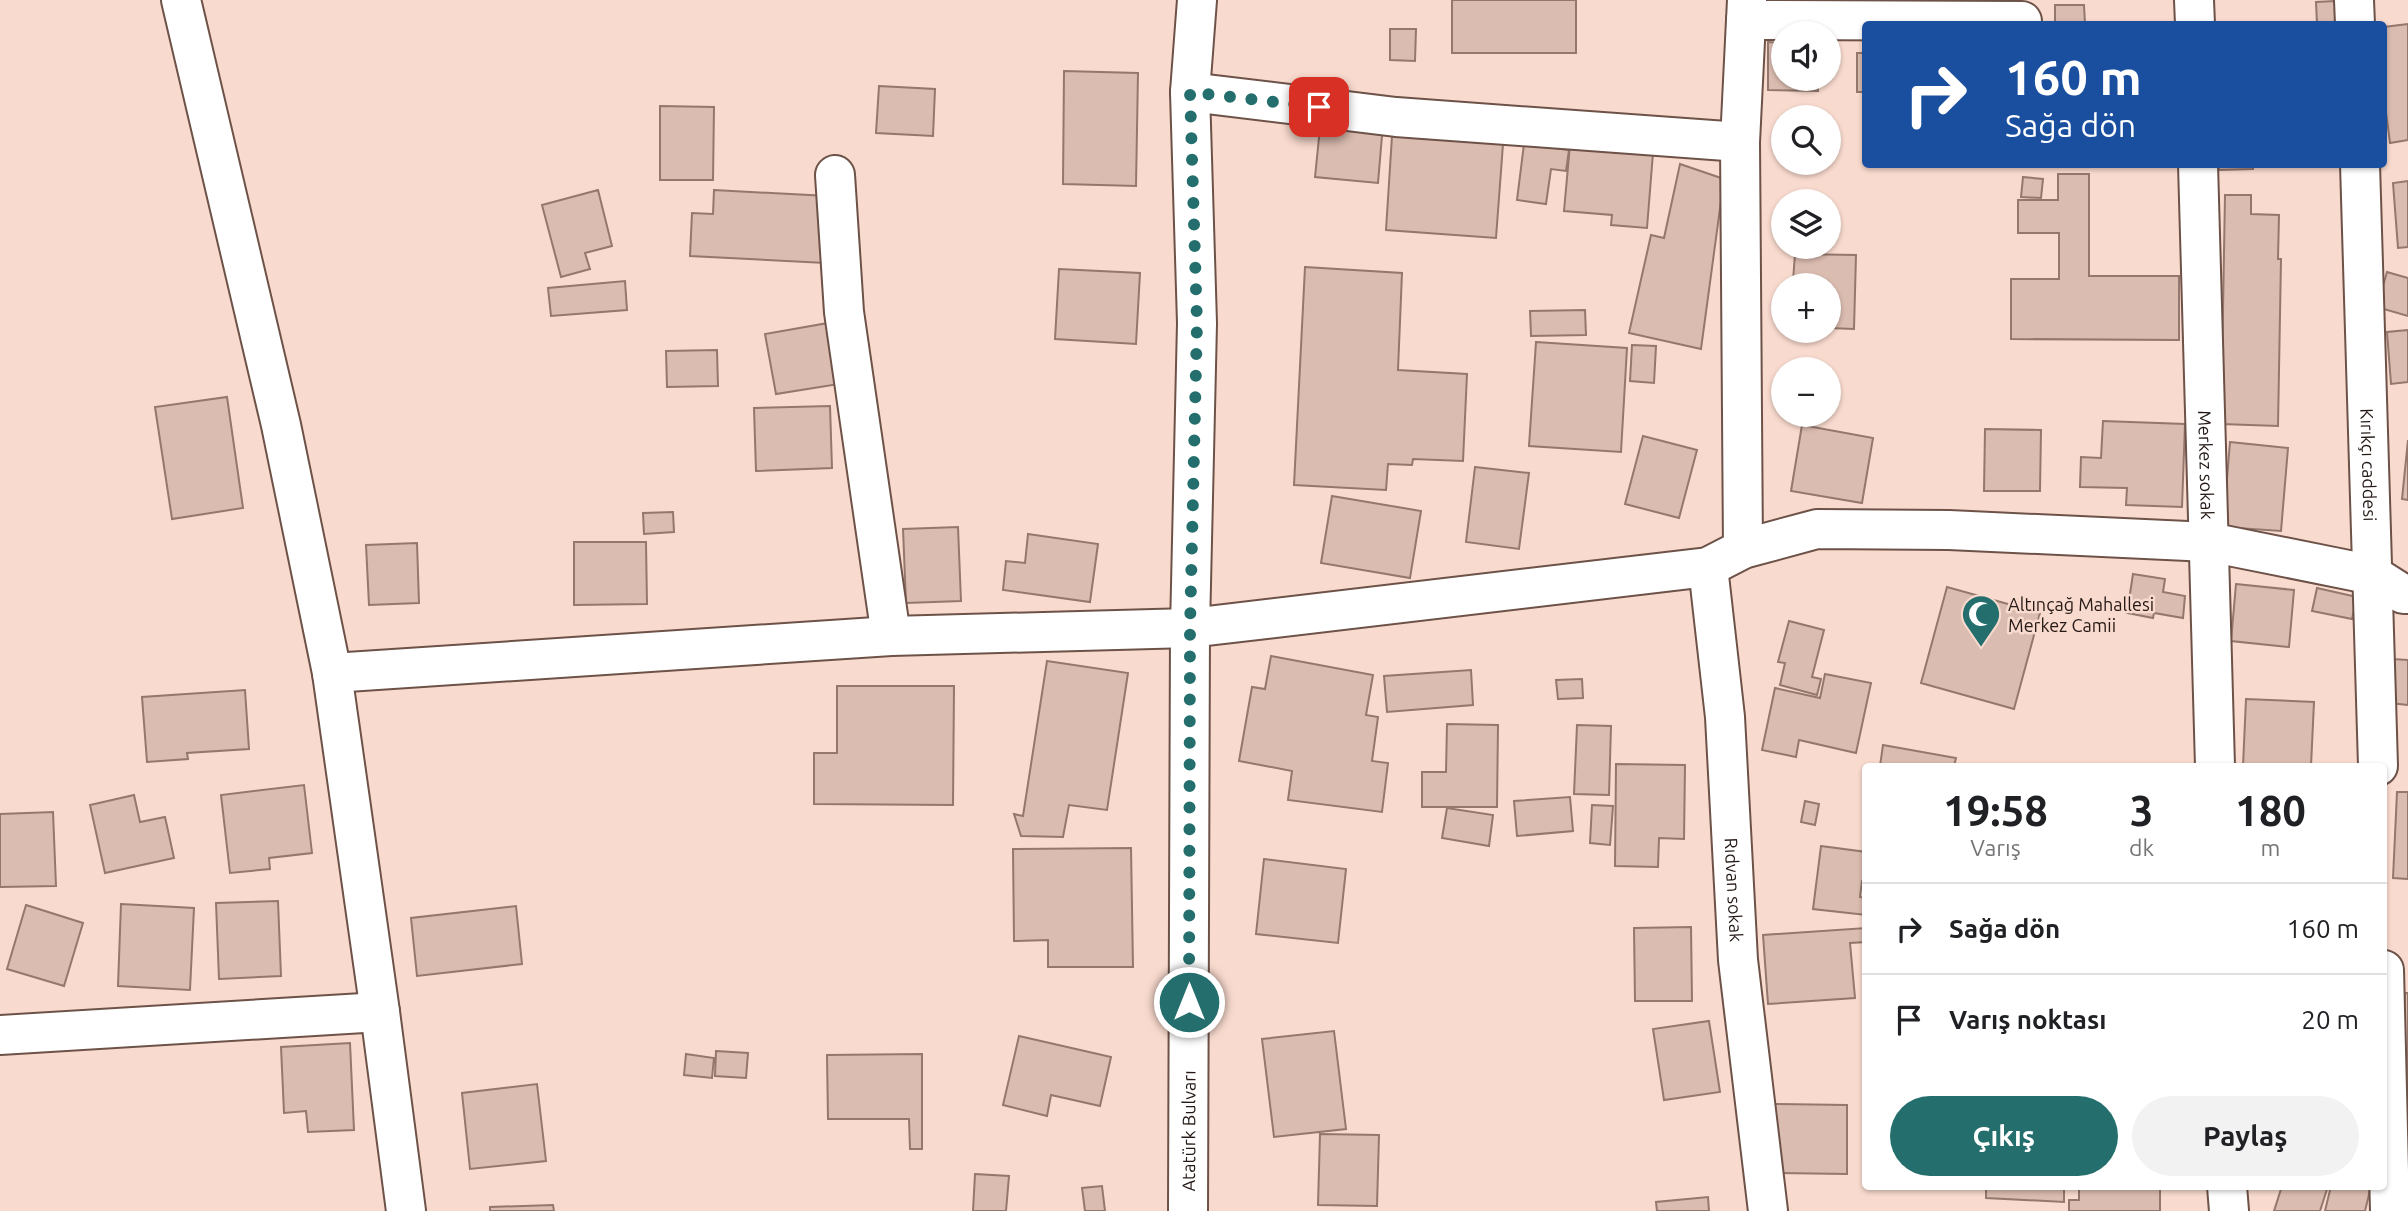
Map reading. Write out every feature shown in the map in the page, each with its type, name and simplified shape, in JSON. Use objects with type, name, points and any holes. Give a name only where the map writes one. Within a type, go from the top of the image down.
[{"type":"street","points":[[181,0],[281,425],[332,673],[406,1211]]},
{"type":"street","name":"Atatürk Bulvarı","points":[[1188,1211],[1190,628],[1197,323],[1190,92],[1198,0]]},
{"type":"street","points":[[2194,0],[2194,21]]},
{"type":"street","points":[[2354,0],[2355,21]]},
{"type":"street","points":[[1743,549],[1740,142],[1746,10],[2022,21]]},
{"type":"street","points":[[1190,92],[1396,117],[1740,142]]},
{"type":"street","name":"Merkez sokak","points":[[2199,168],[2215,763]]},
{"type":"street","name":"Kırıkçı caddesi","points":[[2360,168],[2378,763]]},
{"type":"street","points":[[835,175],[844,312],[891,636]]},
{"type":"street","points":[[332,673],[891,636],[1190,628],[1708,566],[1743,549],[1817,529],[1949,530],[2209,542],[2373,575],[2403,594],[2408,594]]},
{"type":"street","name":"Rıdvan sokak","points":[[1708,566],[1725,718],[1738,960],[1768,1211]]},
{"type":"street","points":[[0,1035],[380,1012]]},
{"type":"street","points":[[2387,1090],[2390,1211]]},
{"type":"street","points":[[2227,1190],[2229,1211]]},
{"type":"building","points":[[1452,0],[1576,0],[1576,53],[1452,53]]},
{"type":"building","points":[[2335,1],[2337,21],[2317,21],[2316,2]]},
{"type":"building","points":[[2055,5],[2084,5],[2085,21],[2055,21]]},
{"type":"building","points":[[2408,24],[2408,140],[2390,143],[2387,120],[2387,27]]},
{"type":"building","points":[[1390,29],[1416,29],[1415,61],[1390,60]]},
{"type":"building","points":[[1768,42],[1771,42],[1771,90],[1768,90]]},
{"type":"building","points":[[1857,53],[1862,53],[1862,92],[1857,92]]},
{"type":"building","points":[[1064,71],[1138,73],[1136,186],[1063,184]]},
{"type":"building","points":[[879,86],[935,89],[933,136],[876,133]]},
{"type":"building","points":[[660,106],[714,107],[713,180],[660,180]]},
{"type":"building","points":[[1321,118],[1383,124],[1378,183],[1315,177]]},
{"type":"building","points":[[1392,136],[1503,144],[1496,238],[1386,230]]},
{"type":"building","points":[[1524,144],[1569,150],[1566,171],[1551,169],[1546,204],[1517,200]]},
{"type":"building","points":[[1570,145],[1653,153],[1647,228],[1611,225],[1612,215],[1564,211]]},
{"type":"building","points":[[1680,164],[1724,179],[1701,349],[1629,333],[1651,235],[1664,238]]},
{"type":"building","points":[[2219,168],[2253,168],[2253,169]]},
{"type":"building","points":[[2058,174],[2089,174],[2089,276],[2179,276],[2179,340],[2011,339],[2011,279],[2059,279],[2059,233],[2018,233],[2018,200],[2058,200]]},
{"type":"building","points":[[2023,177],[2043,179],[2041,198],[2021,197]]},
{"type":"building","points":[[2408,181],[2408,247],[2398,248],[2393,183]]},
{"type":"building","points":[[598,190],[612,246],[585,253],[590,269],[561,277],[542,205]]},
{"type":"building","points":[[714,190],[828,196],[825,263],[690,256],[692,213],[713,214]]},
{"type":"building","points":[[2225,195],[2251,195],[2251,214],[2279,215],[2278,259],[2281,259],[2278,426],[2221,424]]},
{"type":"building","points":[[1841,255],[1856,255],[1854,329],[1841,328],[1841,273],[1794,273],[1795,259],[1841,259]]},
{"type":"building","points":[[1305,267],[1402,273],[1398,370],[1467,374],[1463,461],[1413,459],[1412,465],[1388,464],[1386,490],[1294,485]]},
{"type":"building","points":[[1059,269],[1140,273],[1136,344],[1055,339]]},
{"type":"building","points":[[2387,272],[2408,278],[2408,316],[2377,307]]},
{"type":"building","points":[[625,281],[627,310],[551,316],[548,288]]},
{"type":"building","points":[[1585,310],[1586,335],[1531,336],[1530,311]]},
{"type":"building","points":[[828,323],[839,384],[776,394],[765,334]]},
{"type":"building","points":[[2408,330],[2408,382],[2391,384],[2387,332]]},
{"type":"building","points":[[1536,342],[1627,348],[1621,452],[1529,446]]},
{"type":"building","points":[[1632,345],[1656,346],[1654,383],[1630,381]]},
{"type":"building","points":[[717,350],[718,386],[667,387],[666,351]]},
{"type":"building","points":[[227,397],[243,508],[172,519],[155,407]]},
{"type":"building","points":[[830,406],[832,468],[756,471],[754,408]]},
{"type":"building","points":[[2103,421],[2185,424],[2182,507],[2126,505],[2127,488],[2080,487],[2081,457],[2101,458]]},
{"type":"building","points":[[1802,427],[1873,438],[1862,503],[1791,491]]},
{"type":"building","points":[[1985,429],[2041,430],[2040,491],[1984,491]]},
{"type":"building","points":[[1643,436],[1697,450],[1679,518],[1625,504]]},
{"type":"building","points":[[2408,440],[2408,500],[2402,499]]},
{"type":"building","points":[[2230,442],[2288,448],[2281,531],[2223,527]]},
{"type":"building","points":[[1475,467],[1529,473],[1519,549],[1466,542]]},
{"type":"building","points":[[1332,496],[1421,511],[1410,578],[1321,563]]},
{"type":"building","points":[[673,512],[674,532],[644,534],[643,513]]},
{"type":"building","points":[[958,527],[961,601],[906,603],[903,529]]},
{"type":"building","points":[[1028,534],[1098,544],[1090,602],[1003,590],[1006,561],[1025,563]]},
{"type":"building","points":[[574,542],[646,542],[647,604],[574,605]]},
{"type":"building","points":[[417,543],[419,603],[369,605],[366,545]]},
{"type":"building","points":[[2133,574],[2165,579],[2163,592],[2185,596],[2183,618],[2154,613],[2153,618],[2127,613]]},
{"type":"building","points":[[2236,584],[2294,590],[2289,647],[2231,641]]},
{"type":"building","name":"Altınçağ Mahallesi Merkez Camii","points":[[1947,587],[2040,613],[2014,709],[1921,683]]},
{"type":"building","points":[[2317,588],[2357,597],[2352,619],[2312,611]]},
{"type":"building","points":[[1789,621],[1824,630],[1812,677],[1821,679],[1817,695],[1780,685],[1785,663],[1778,662]]},
{"type":"building","points":[[1271,656],[1373,675],[1366,715],[1378,717],[1372,761],[1388,763],[1382,812],[1288,800],[1292,771],[1239,761],[1252,687],[1265,689]]},
{"type":"building","points":[[2392,659],[2408,660],[2408,705],[2390,703]]},
{"type":"building","points":[[1047,661],[1128,673],[1107,810],[1069,805],[1063,837],[1021,836],[1014,814],[1023,816]]},
{"type":"building","points":[[1471,670],[1473,705],[1387,712],[1384,676]]},
{"type":"building","points":[[1825,674],[1871,683],[1856,753],[1799,740],[1796,757],[1762,750],[1775,688],[1820,698]]},
{"type":"building","points":[[1582,679],[1583,698],[1558,699],[1556,680]]},
{"type":"building","points":[[837,686],[954,686],[953,805],[814,804],[814,753],[837,753]]},
{"type":"building","points":[[245,690],[249,749],[187,753],[188,759],[147,762],[142,697]]},
{"type":"building","points":[[2246,699],[2314,702],[2311,763],[2243,763]]},
{"type":"building","points":[[1447,724],[1498,725],[1497,807],[1422,807],[1422,772],[1446,772]]},
{"type":"building","points":[[1577,725],[1611,726],[1609,795],[1574,794]]},
{"type":"building","points":[[1883,745],[1956,758],[1955,763],[1880,763]]},
{"type":"building","points":[[1616,764],[1685,765],[1684,839],[1659,838],[1658,867],[1615,866]]},
{"type":"building","points":[[304,785],[312,853],[269,858],[270,869],[230,873],[221,795]]},
{"type":"building","points":[[2397,792],[2408,792],[2408,879],[2393,878]]},
{"type":"building","points":[[134,795],[140,822],[165,817],[174,858],[105,873],[90,805]]},
{"type":"building","points":[[1570,797],[1573,831],[1517,836],[1514,801]]},
{"type":"building","points":[[1805,801],[1819,804],[1815,825],[1801,822]]},
{"type":"building","points":[[1592,805],[1613,806],[1610,845],[1590,843]]},
{"type":"building","points":[[1447,808],[1493,815],[1489,846],[1442,838]]},
{"type":"building","points":[[53,812],[56,886],[0,887],[0,814]]},
{"type":"building","points":[[1821,846],[1862,851],[1862,915],[1813,909]]},
{"type":"building","points":[[1131,848],[1133,967],[1048,967],[1048,940],[1014,941],[1013,849]]},
{"type":"building","points":[[1264,859],[1346,869],[1338,943],[1256,934]]},
{"type":"building","points":[[278,901],[281,976],[219,979],[216,903]]},
{"type":"building","points":[[121,904],[194,908],[190,990],[118,986]]},
{"type":"building","points":[[26,905],[83,923],[64,986],[7,969]]},
{"type":"building","points":[[516,906],[522,964],[417,976],[411,918]]},
{"type":"building","points":[[1691,927],[1692,1001],[1635,1001],[1634,928]]},
{"type":"building","points":[[1862,928],[1862,942],[1850,943],[1855,998],[1768,1004],[1763,935]]},
{"type":"building","points":[[2405,993],[2408,993],[2408,1157],[2397,1156]]},
{"type":"building","points":[[1709,1021],[1720,1092],[1664,1100],[1653,1029]]},
{"type":"building","points":[[1334,1031],[1346,1129],[1274,1137],[1262,1039]]},
{"type":"building","points":[[1019,1036],[1111,1057],[1100,1106],[1051,1095],[1047,1116],[1003,1105]]},
{"type":"building","points":[[350,1043],[354,1130],[308,1132],[306,1111],[284,1113],[281,1047]]},
{"type":"building","points":[[716,1051],[748,1053],[746,1078],[715,1076]]},
{"type":"building","points":[[686,1054],[714,1058],[712,1078],[684,1075]]},
{"type":"building","points":[[922,1054],[922,1149],[910,1149],[909,1119],[828,1119],[827,1055]]},
{"type":"building","points":[[537,1084],[546,1161],[470,1169],[462,1093]]},
{"type":"building","points":[[1773,1104],[1847,1105],[1847,1174],[1773,1173]]},
{"type":"building","points":[[1320,1134],[1379,1135],[1377,1206],[1318,1205]]},
{"type":"building","points":[[975,1174],[1009,1176],[1006,1211],[973,1211]]},
{"type":"building","points":[[1102,1186],[1105,1211],[1085,1211],[1082,1188]]},
{"type":"building","points":[[1986,1190],[2064,1190],[2064,1202],[1986,1198]]},
{"type":"building","points":[[2079,1190],[2160,1190],[2160,1211],[2069,1211],[2069,1200],[2079,1200]]},
{"type":"building","points":[[2281,1190],[2327,1190],[2320,1211],[2274,1211]]},
{"type":"building","points":[[2330,1190],[2370,1190],[2365,1211],[2325,1211]]},
{"type":"building","points":[[1708,1197],[1709,1211],[1657,1211],[1656,1202]]},
{"type":"building","points":[[553,1205],[554,1211],[490,1211],[490,1207]]},
{"type":"place","name":"Altınçağ Mahallesi Merkez Camii","points":[[1981,648]]},
{"type":"route","points":[[1189,1002],[1190,628],[1197,323],[1190,92],[1319,107]]}]
